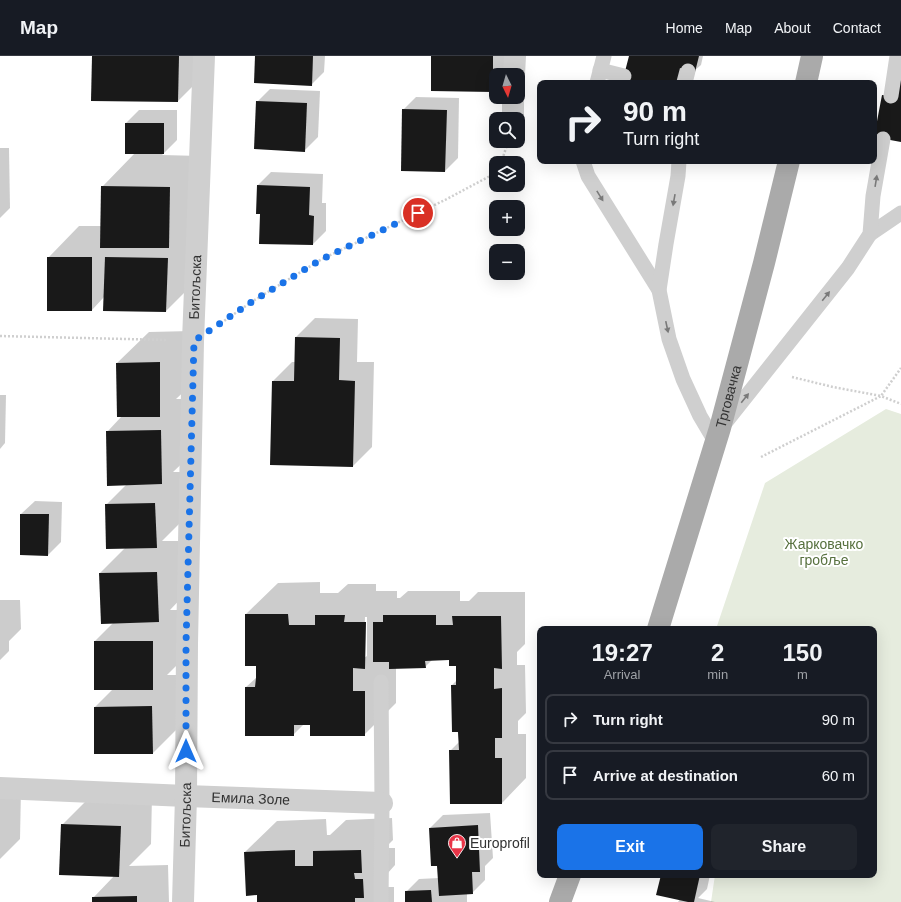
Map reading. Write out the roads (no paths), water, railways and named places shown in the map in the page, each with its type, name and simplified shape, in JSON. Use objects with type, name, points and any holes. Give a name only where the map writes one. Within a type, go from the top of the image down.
[{"type":"main road","points":[[807,80],[812,56]]},
{"type":"main road","name":"Трговачка","points":[[659,626],[718,436],[764,263],[788,164]]},
{"type":"main road","points":[[560,902],[569,878]]},
{"type":"street","name":"Битољска","points":[[183,902],[186,796],[186,644],[194,341],[204,56]]},
{"type":"street","points":[[514,68],[515,56]]},
{"type":"street","name":"Емила Золе","points":[[0,788],[382,803]]},
{"type":"lane","points":[[891,96],[898,62]]},
{"type":"lane","points":[[600,70],[624,76]]},
{"type":"lane","points":[[870,234],[873,196],[883,138]]},
{"type":"lane","points":[[585,164],[588,176],[658,290],[669,339],[683,379],[700,416],[718,436],[848,268],[870,234],[901,213]]},
{"type":"lane","points":[[658,290],[679,164]]},
{"type":"lane","points":[[381,682],[381,902]]},
{"type":"place","name":"Europrofil","points":[[457,858]]},
{"type":"park label","name":"Жарковачко гробље","points":[[824,552]]}]
